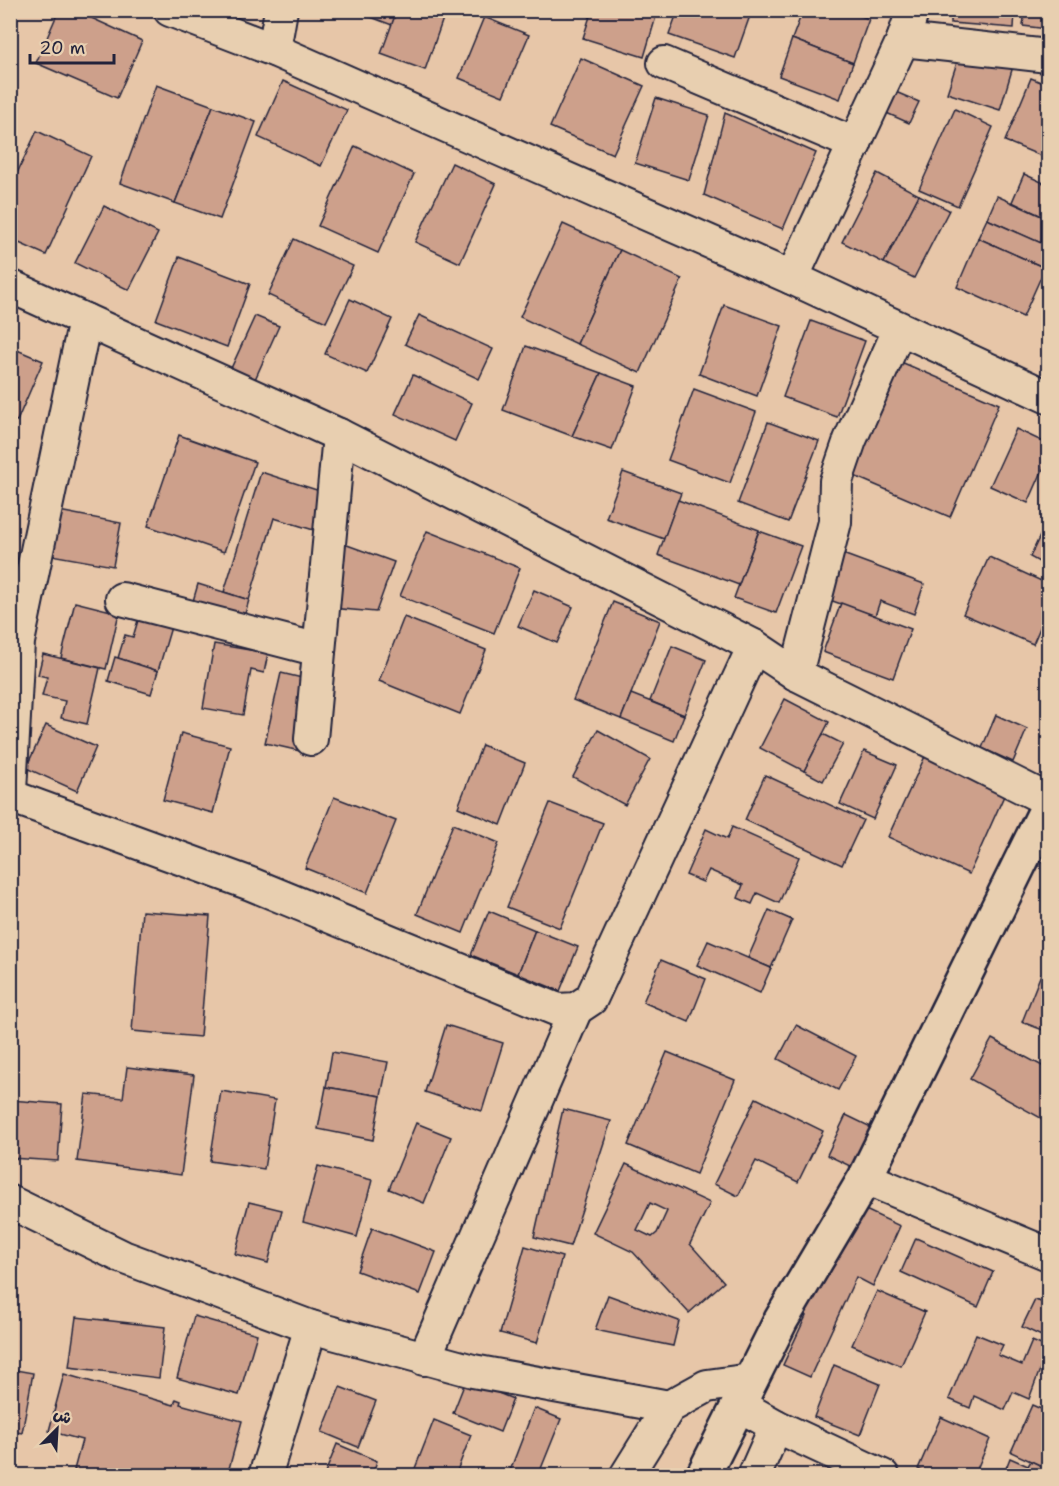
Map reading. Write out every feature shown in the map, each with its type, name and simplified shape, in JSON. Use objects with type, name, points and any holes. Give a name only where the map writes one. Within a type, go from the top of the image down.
[{"type":"street","points":[[170,10],[274,50],[792,278],[1048,398]]},
{"type":"street","points":[[274,50],[281,10]]},
{"type":"street","points":[[792,278],[903,40],[913,10]]},
{"type":"street","points":[[903,40],[1048,56]]},
{"type":"street","points":[[664,63],[855,144]]},
{"type":"street","points":[[10,286],[339,435],[754,646],[796,674],[1048,800]]},
{"type":"street","points":[[10,791],[18,642],[85,320]]},
{"type":"street","points":[[796,674],[835,522],[836,481],[850,440],[899,330]]},
{"type":"street","points":[[310,739],[339,435]]},
{"type":"street","points":[[122,599],[319,650]]},
{"type":"street","points":[[10,796],[251,884],[558,1010],[576,1009],[591,999],[754,646]]},
{"type":"street","points":[[703,1476],[793,1299],[865,1178],[1048,806]]},
{"type":"street","points":[[424,1359],[576,1009]]},
{"type":"street","points":[[865,1178],[1048,1254]]},
{"type":"street","points":[[10,1202],[123,1257],[311,1327],[473,1371],[669,1407]]},
{"type":"street","points":[[265,1476],[311,1327]]},
{"type":"street","points":[[626,1476],[669,1407],[707,1386],[745,1393],[776,1426],[883,1476]]},
{"type":"street","points":[[754,1476],[776,1426]]},
{"type":"building","points":[[59,10],[74,10],[142,41],[117,98],[36,63]]},
{"type":"building","points":[[352,10],[397,10],[392,25]]},
{"type":"building","points":[[397,10],[446,10],[425,70],[381,54]]},
{"type":"building","points":[[592,10],[658,10],[644,57],[583,38]]},
{"type":"building","points":[[678,10],[752,10],[735,58],[669,35]]},
{"type":"building","points":[[803,10],[845,10],[869,19],[853,63],[792,39]]},
{"type":"building","points":[[951,10],[1015,10],[1014,28],[951,23]]},
{"type":"building","points":[[1025,10],[1048,10],[1048,29],[1023,26]]},
{"type":"building","points":[[484,17],[529,35],[503,96],[459,78]]},
{"type":"building","points":[[792,39],[853,63],[840,99],[779,76]]},
{"type":"building","points":[[962,47],[1014,63],[1000,110],[947,93]]},
{"type":"building","points":[[581,58],[644,86],[613,154],[550,127]]},
{"type":"building","points":[[1031,78],[1048,85],[1048,152],[1046,158],[1005,141]]},
{"type":"building","points":[[283,81],[347,110],[321,166],[258,137]]},
{"type":"building","points":[[156,85],[213,106],[175,203],[120,183]]},
{"type":"building","points":[[891,90],[919,102],[909,123],[882,111]]},
{"type":"building","points":[[656,98],[709,115],[689,180],[635,163]]},
{"type":"building","points":[[213,106],[256,122],[220,219],[175,203]]},
{"type":"building","points":[[955,109],[993,127],[958,206],[919,189]]},
{"type":"building","points":[[725,113],[816,153],[783,229],[704,195]]},
{"type":"building","points":[[37,131],[91,156],[46,255],[10,239],[10,188]]},
{"type":"building","points":[[355,146],[414,174],[378,253],[318,226]]},
{"type":"building","points":[[452,163],[496,184],[460,263],[415,242]]},
{"type":"building","points":[[877,173],[919,195],[884,263],[842,242]]},
{"type":"building","points":[[1024,174],[1048,185],[1048,219],[1012,202]]},
{"type":"building","points":[[919,195],[949,210],[914,278],[884,263]]},
{"type":"building","points":[[997,196],[1048,219],[1041,243],[987,219]]},
{"type":"building","points":[[104,206],[158,233],[129,290],[75,263]]},
{"type":"building","points":[[987,219],[1048,246],[1045,268],[978,238]]},
{"type":"building","points":[[563,224],[620,250],[577,344],[520,317]]},
{"type":"building","points":[[978,238],[1045,268],[1023,317],[957,287]]},
{"type":"building","points":[[294,239],[353,266],[326,322],[268,295]]},
{"type":"building","points":[[620,250],[682,279],[640,373],[577,344]]},
{"type":"building","points":[[179,257],[250,284],[227,347],[156,320]]},
{"type":"building","points":[[350,299],[392,319],[367,373],[325,354]]},
{"type":"building","points":[[724,305],[782,326],[757,396],[699,374]]},
{"type":"building","points":[[419,315],[493,349],[479,379],[405,344]]},
{"type":"building","points":[[255,316],[279,326],[252,386],[228,375]]},
{"type":"building","points":[[811,321],[865,341],[837,417],[783,397]]},
{"type":"building","points":[[526,346],[601,373],[572,436],[503,410]]},
{"type":"building","points":[[10,347],[43,361],[17,421],[10,419]]},
{"type":"building","points":[[894,359],[999,404],[950,517],[845,472]]},
{"type":"building","points":[[601,373],[636,386],[612,450],[572,436]]},
{"type":"building","points":[[413,375],[472,403],[455,441],[395,414]]},
{"type":"building","points":[[694,389],[756,412],[730,483],[668,460]]},
{"type":"building","points":[[768,422],[819,441],[788,522],[738,503]]},
{"type":"building","points":[[1016,429],[1048,444],[1048,458],[1028,503],[990,486]]},
{"type":"building","points":[[179,435],[255,462],[224,552],[148,526]]},
{"type":"building","points":[[261,472],[329,494],[317,531],[274,518],[249,600],[224,592]]},
{"type":"building","points":[[623,472],[681,493],[664,539],[606,518]]},
{"type":"building","points":[[678,500],[759,530],[739,585],[658,555]]},
{"type":"building","points":[[59,511],[121,523],[113,566],[51,555]]},
{"type":"building","points":[[1048,519],[1048,567],[1030,557]]},
{"type":"building","points":[[427,531],[520,568],[494,633],[400,596]]},
{"type":"building","points":[[759,531],[801,546],[776,613],[734,598]]},
{"type":"building","points":[[336,541],[394,562],[376,612],[330,608]]},
{"type":"building","points":[[840,553],[924,584],[914,614],[880,601],[875,616],[824,598]]},
{"type":"building","points":[[989,557],[1048,584],[1048,609],[1033,644],[963,614]]},
{"type":"building","points":[[198,584],[249,600],[242,624],[191,608]]},
{"type":"building","points":[[534,590],[573,607],[557,643],[518,626]]},
{"type":"building","points":[[75,602],[119,613],[106,669],[61,658]]},
{"type":"building","points":[[613,602],[660,621],[621,719],[573,700]]},
{"type":"building","points":[[841,603],[911,629],[893,678],[823,652]]},
{"type":"building","points":[[139,617],[171,627],[158,671],[118,658],[125,635],[133,637]]},
{"type":"building","points":[[404,617],[486,650],[460,714],[379,681]]},
{"type":"building","points":[[214,644],[268,653],[264,673],[251,670],[243,715],[203,708]]},
{"type":"building","points":[[672,646],[706,660],[684,715],[650,701]]},
{"type":"building","points":[[43,654],[100,668],[87,724],[61,718],[65,701],[42,696],[47,677],[38,675]]},
{"type":"building","points":[[115,657],[158,671],[151,694],[108,681]]},
{"type":"building","points":[[281,673],[315,681],[300,751],[265,743]]},
{"type":"building","points":[[631,694],[684,715],[674,741],[621,719]]},
{"type":"building","points":[[785,699],[829,722],[804,771],[760,748]]},
{"type":"building","points":[[996,715],[1027,729],[1013,762],[982,748]]},
{"type":"building","points":[[46,725],[96,747],[77,791],[26,768]]},
{"type":"building","points":[[598,730],[650,759],[625,805],[573,777]]},
{"type":"building","points":[[181,733],[230,746],[213,813],[163,800]]},
{"type":"building","points":[[823,734],[843,744],[823,781],[804,771]]},
{"type":"building","points":[[482,745],[525,763],[501,825],[458,807]]},
{"type":"building","points":[[864,751],[897,765],[873,819],[840,804]]},
{"type":"building","points":[[927,752],[1007,789],[969,874],[888,837]]},
{"type":"building","points":[[765,775],[863,820],[842,865],[745,820]]},
{"type":"building","points":[[334,797],[396,821],[367,893],[305,868]]},
{"type":"building","points":[[550,803],[603,823],[560,928],[507,907]]},
{"type":"building","points":[[453,824],[499,843],[463,933],[417,914]]},
{"type":"building","points":[[732,827],[799,857],[779,903],[757,893],[752,904],[738,898],[743,885],[709,870],[703,882],[686,875],[706,829],[727,839]]},
{"type":"building","points":[[769,910],[792,920],[771,968],[748,958]]},
{"type":"building","points":[[142,911],[210,916],[200,1037],[132,1031]]},
{"type":"building","points":[[489,911],[535,930],[518,974],[471,955]]},
{"type":"building","points":[[535,930],[578,947],[560,991],[518,974]]},
{"type":"building","points":[[708,941],[771,968],[760,993],[697,965]]},
{"type":"building","points":[[661,960],[706,979],[689,1022],[643,1002]]},
{"type":"building","points":[[1041,974],[1048,977],[1048,1032],[1022,1022]]},
{"type":"building","points":[[446,1025],[503,1043],[482,1111],[425,1092]]},
{"type":"building","points":[[796,1025],[856,1056],[838,1090],[778,1059]]},
{"type":"building","points":[[992,1039],[1048,1069],[1048,1122],[970,1079]]},
{"type":"building","points":[[332,1052],[388,1062],[381,1096],[326,1087]]},
{"type":"building","points":[[667,1052],[735,1080],[696,1174],[628,1145]]},
{"type":"building","points":[[127,1067],[194,1075],[181,1175],[77,1161],[86,1094],[123,1098]]},
{"type":"building","points":[[326,1087],[381,1096],[373,1140],[318,1129]]},
{"type":"building","points":[[221,1091],[275,1100],[264,1169],[210,1161]]},
{"type":"building","points":[[756,1098],[823,1131],[798,1182],[756,1161],[738,1196],[714,1184]]},
{"type":"building","points":[[10,1100],[62,1104],[58,1161],[10,1158]]},
{"type":"building","points":[[563,1109],[611,1121],[570,1246],[534,1237]]},
{"type":"building","points":[[846,1115],[871,1127],[852,1167],[827,1155]]},
{"type":"building","points":[[416,1123],[451,1137],[424,1203],[389,1189]]},
{"type":"building","points":[[626,1164],[710,1203],[690,1244],[724,1282],[689,1313],[633,1252],[593,1233]],"holes":[[[650,1203],[667,1211],[657,1233],[652,1237],[637,1230]]]},
{"type":"building","points":[[318,1166],[372,1180],[357,1237],[303,1222]]},
{"type":"building","points":[[249,1202],[282,1210],[268,1263],[235,1254]]},
{"type":"building","points":[[857,1206],[900,1226],[873,1286],[856,1277],[810,1377],[783,1365],[806,1316],[798,1313]]},
{"type":"building","points":[[372,1228],[436,1252],[420,1294],[357,1271]]},
{"type":"building","points":[[916,1238],[993,1272],[978,1307],[901,1272]]},
{"type":"building","points":[[525,1246],[562,1257],[537,1343],[500,1333]]},
{"type":"building","points":[[877,1291],[925,1312],[901,1366],[852,1345]]},
{"type":"building","points":[[1048,1293],[1048,1339],[1022,1327],[1035,1300],[1044,1303]]},
{"type":"building","points":[[608,1295],[679,1321],[673,1346],[595,1330]]},
{"type":"building","points":[[194,1316],[257,1334],[239,1395],[177,1378]]},
{"type":"building","points":[[76,1317],[165,1327],[159,1378],[69,1367]]},
{"type":"building","points":[[976,1334],[1003,1345],[998,1355],[1022,1365],[1032,1341],[1048,1348],[1029,1399],[1013,1392],[1005,1410],[974,1396],[970,1408],[949,1399]]},
{"type":"building","points":[[834,1365],[880,1384],[860,1435],[814,1417]]},
{"type":"building","points":[[10,1369],[33,1373],[22,1433],[10,1431]]},
{"type":"building","points":[[64,1374],[174,1405],[176,1399],[181,1401],[180,1404],[242,1421],[227,1476],[92,1476],[74,1470],[82,1440],[49,1431]]},
{"type":"building","points":[[466,1380],[513,1399],[500,1432],[453,1413]]},
{"type":"building","points":[[340,1387],[376,1401],[358,1447],[322,1432]]},
{"type":"building","points":[[1032,1405],[1048,1412],[1048,1469],[1011,1452]]},
{"type":"building","points":[[534,1408],[561,1419],[538,1476],[508,1476]]},
{"type":"building","points":[[941,1417],[990,1439],[974,1476],[932,1476],[918,1469]]},
{"type":"building","points":[[434,1420],[471,1435],[455,1476],[412,1476]]},
{"type":"building","points":[[337,1444],[377,1461],[372,1476],[324,1476]]},
{"type":"building","points":[[1010,1458],[1028,1466],[1031,1461],[1048,1469],[1048,1476],[1003,1476]]}]
